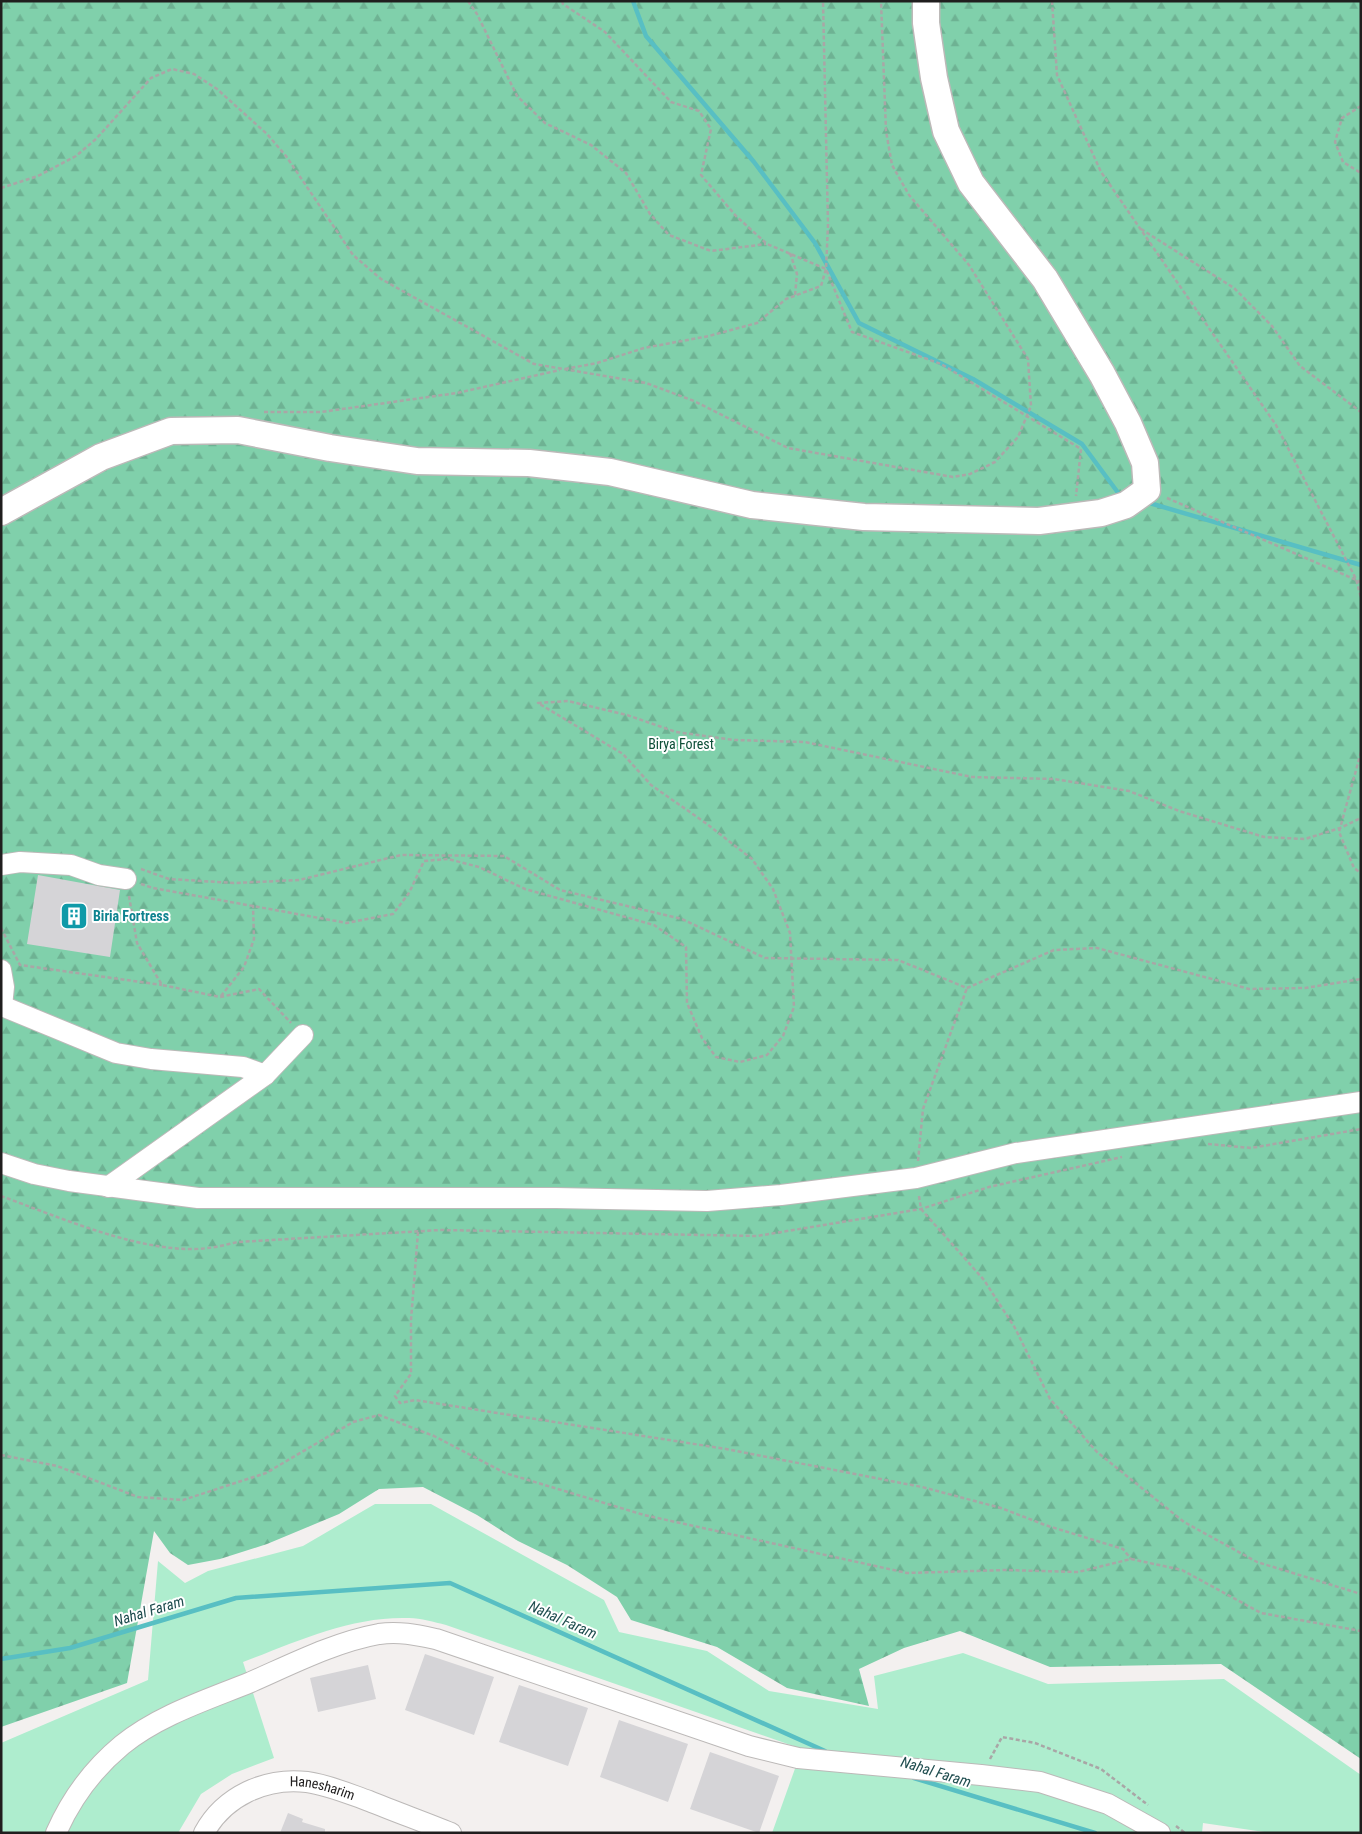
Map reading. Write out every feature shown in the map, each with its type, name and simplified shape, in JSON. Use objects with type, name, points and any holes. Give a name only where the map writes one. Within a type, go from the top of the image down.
[{"type":"main road","points":[[1,512],[101,457],[171,431],[238,430],[330,448],[417,461],[528,463],[610,472],[752,505],[864,517],[1039,521],[1101,513],[1126,505],[1147,490],[1145,463],[1128,423],[1102,374],[1045,279],[971,183],[946,131],[931,60],[926,23],[926,1]]},
{"type":"street","points":[[1,865],[20,862],[71,865],[99,876],[126,879]]},
{"type":"street","points":[[1,970],[4,988],[2,1005]]},
{"type":"street","points":[[2,1005],[29,1017]]},
{"type":"street","points":[[2,1005],[116,1053],[151,1059],[243,1068],[264,1076]]},
{"type":"street","points":[[108,1187],[264,1076],[303,1035]]},
{"type":"street","points":[[1,1163],[34,1174],[108,1187],[198,1198],[556,1198],[707,1201],[781,1195],[916,1178],[1016,1153],[1361,1102]]},
{"type":"street","points":[[56,1833],[81,1788],[100,1765],[123,1744],[160,1720],[328,1649],[381,1634],[408,1633],[436,1640],[749,1746],[798,1758],[1040,1782],[1081,1794],[1165,1827]]},
{"type":"street","name":"Hanesharim","points":[[204,1833],[216,1814],[232,1800],[246,1792],[285,1781],[307,1782],[333,1788],[451,1833]]},
{"type":"path","points":[[468,1],[477,14],[517,96],[545,123],[591,145],[626,173],[650,214],[669,235],[711,251],[767,244]]},
{"type":"path","points":[[562,1],[563,4],[605,32],[671,102],[699,110],[711,129],[701,175],[736,216],[767,244],[826,269],[852,332],[940,364],[1081,449],[1074,502],[1076,516]]},
{"type":"path","points":[[238,430],[239,420],[264,412],[321,412],[457,393],[598,362],[644,348],[709,336],[757,323],[786,298],[821,286],[826,269],[828,225],[823,1]]},
{"type":"path","points":[[1,188],[38,176],[76,156],[96,139],[151,78],[172,69],[194,74],[217,89],[267,134],[286,156],[353,255],[381,279],[534,364],[561,370],[629,378],[646,383],[694,401],[788,448],[953,477],[970,474],[995,462],[1018,437],[1032,406],[1028,359],[969,265],[909,195],[892,165],[886,131],[880,1]]},
{"type":"path","points":[[1052,1],[1056,75],[1101,172],[1276,424],[1356,579],[1361,598]]},
{"type":"path","points":[[1361,106],[1342,118],[1336,142],[1343,162],[1361,173]]},
{"type":"path","points":[[1140,228],[1181,252],[1234,288],[1272,326],[1300,366],[1361,412]]},
{"type":"path","points":[[790,253],[797,274],[795,295]]},
{"type":"path","points":[[1147,490],[1361,582]]},
{"type":"path","points":[[126,879],[153,888],[347,923],[393,914],[409,893],[424,861],[448,859],[479,867],[525,889],[654,925],[686,947],[687,1003],[702,1038],[716,1057],[740,1062],[767,1055],[783,1036],[794,1007],[790,934],[773,889],[752,859],[651,785],[623,754],[538,704],[568,701],[627,715],[676,732],[734,740],[805,742],[972,777],[1054,779],[1129,791],[1179,811],[1264,837],[1305,839],[1340,828],[1361,818]]},
{"type":"path","points":[[1361,752],[1339,832],[1354,868],[1361,873]]},
{"type":"path","points":[[162,985],[137,943],[125,863],[169,879],[234,883],[299,880],[401,856],[504,856],[560,890],[682,919],[765,958],[898,960],[967,988],[1054,950],[1097,948],[1249,989],[1305,988],[1361,979]]},
{"type":"path","points":[[220,997],[244,967],[254,939],[253,905]]},
{"type":"path","points":[[1,928],[20,965],[162,985],[220,997],[259,989],[303,1035]]},
{"type":"path","points":[[967,988],[924,1109],[916,1178],[921,1209],[984,1280],[1015,1328],[1050,1399],[1097,1452],[1184,1522],[1249,1557],[1361,1594]]},
{"type":"path","points":[[1203,1143],[1251,1148],[1361,1129]]},
{"type":"path","points":[[1,1196],[94,1229],[157,1246],[206,1249],[238,1242],[418,1232],[757,1236],[921,1209],[941,1200],[1123,1157]]},
{"type":"path","points":[[418,1232],[411,1320],[411,1374],[395,1396],[400,1403],[414,1400],[726,1449],[922,1487],[1001,1508],[1044,1525],[1123,1549],[1131,1559]]},
{"type":"path","points":[[1,1454],[57,1466],[138,1497],[183,1500],[266,1473],[353,1422],[379,1415],[434,1436],[514,1476],[644,1514],[907,1573],[1006,1570],[1078,1572],[1131,1559],[1182,1570],[1261,1613],[1361,1631]]},
{"type":"path","points":[[981,1775],[1002,1737],[1035,1743],[1072,1760],[1101,1770],[1156,1810]]},
{"type":"path","points":[[1165,1827],[1185,1833]]},
{"type":"green space","name":"Birya Forest","points":[[1,1],[1361,1],[1361,1759],[1221,1664],[1050,1667],[960,1631],[904,1648],[859,1669],[869,1706],[787,1688],[717,1647],[631,1620],[617,1597],[567,1565],[518,1541],[477,1515],[423,1487],[379,1489],[339,1514],[267,1544],[220,1559],[188,1565],[170,1553],[154,1531],[127,1683],[1,1727]]},
{"type":"green space","points":[[375,1504],[431,1504],[604,1600],[619,1632],[707,1651],[769,1691],[878,1709],[874,1676],[963,1653],[1048,1684],[1224,1679],[1361,1775],[1361,1833],[1271,1833],[1203,1823],[1202,1833],[772,1833],[802,1749],[446,1625],[423,1619],[387,1618],[366,1621],[324,1632],[243,1662],[274,1758],[232,1774],[201,1794],[178,1833],[1,1833],[1,1743],[148,1680],[158,1561],[185,1583],[208,1571],[303,1546]]},
{"type":"building","name":"Biria Fortress","points":[[38,875],[120,890],[110,957],[27,944]]},
{"type":"building","points":[[425,1654],[494,1677],[474,1735],[405,1710]]},
{"type":"building","points":[[368,1665],[376,1699],[318,1712],[310,1678]]},
{"type":"building","points":[[519,1685],[588,1708],[568,1766],[499,1742]]},
{"type":"building","points":[[619,1720],[688,1744],[668,1802],[600,1777]]},
{"type":"building","points":[[710,1752],[779,1776],[759,1833],[690,1809]]},
{"type":"building","points":[[288,1813],[303,1819],[302,1822],[325,1829],[325,1833],[280,1833]]},
{"type":"waterway","points":[[633,1],[646,36],[754,162],[815,243],[859,323],[973,379],[1082,444],[1119,494],[1122,495]]},
{"type":"waterway","points":[[1146,502],[1361,565]]},
{"type":"waterway","name":"Nahal Faram","points":[[1,1659],[70,1648],[236,1598],[450,1583],[825,1751]]},
{"type":"waterway","name":"Nahal Faram","points":[[914,1778],[1095,1833]]},
{"type":"place","name":"Biria Fortress","points":[[74,916]]}]
